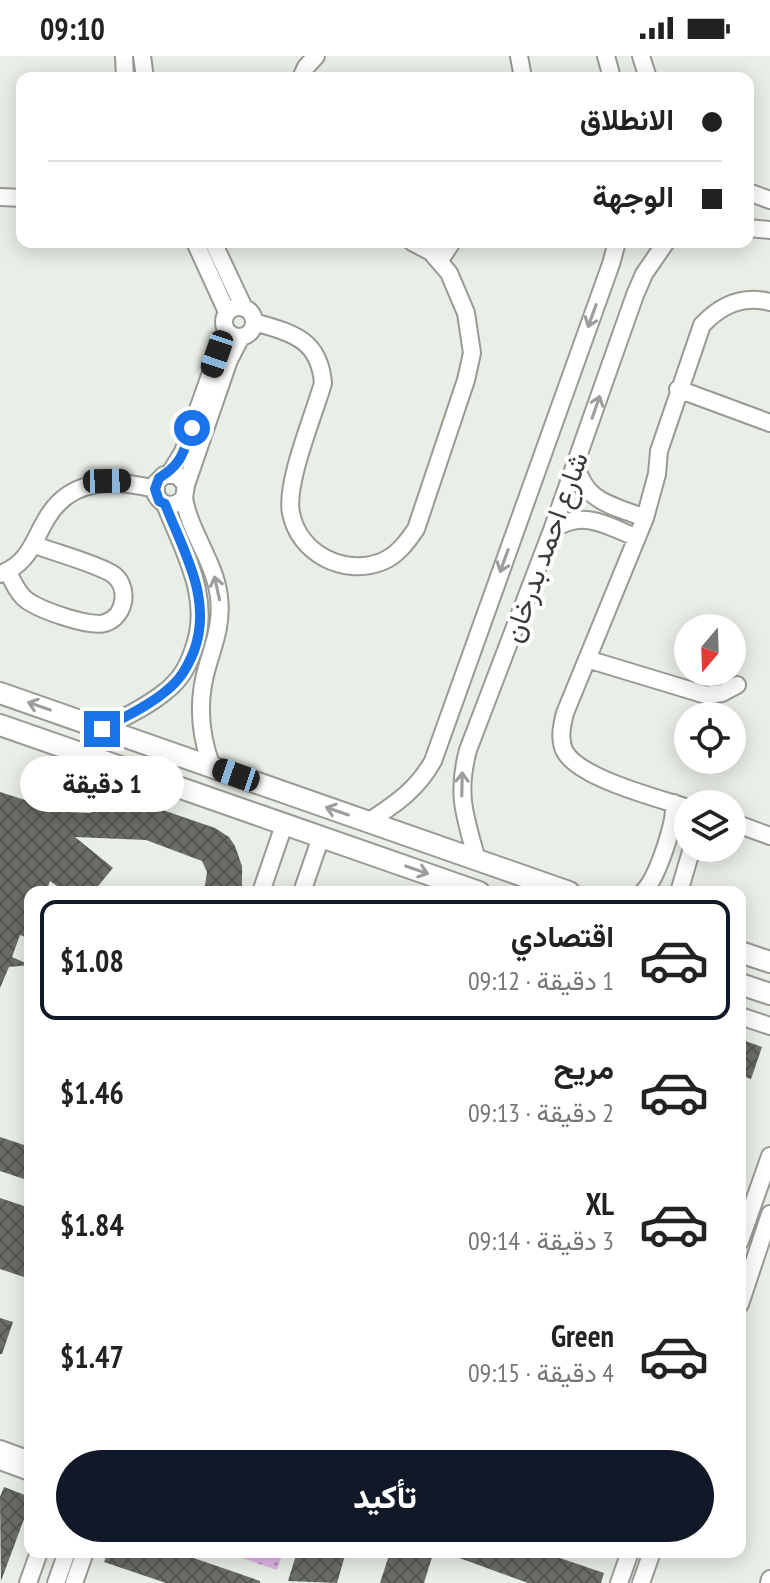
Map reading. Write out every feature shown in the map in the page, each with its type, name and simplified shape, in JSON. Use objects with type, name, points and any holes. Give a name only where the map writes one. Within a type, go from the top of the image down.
[{"type":"main road","points":[[0,693],[552,886]]},
{"type":"main road","points":[[2,727],[462,886]]},
{"type":"main road","points":[[746,954],[770,962]]},
{"type":"main road","points":[[746,986],[770,994]]},
{"type":"street","points":[[304,72],[316,56]]},
{"type":"street","points":[[198,248],[227,312]]},
{"type":"street","points":[[216,248],[249,315],[250,332],[234,333]]},
{"type":"street","points":[[234,333],[224,321],[227,312],[235,307],[290,333],[315,352],[322,367],[323,383],[291,489],[291,513],[299,535],[315,553],[336,564],[360,567],[383,561],[403,548],[416,529],[466,380],[472,353],[466,313],[459,292],[440,260],[421,248]]},
{"type":"street","points":[[440,260],[448,248]]},
{"type":"street","name":"شارع احمد بدرخان","points":[[368,822],[406,796],[422,780],[433,761],[615,248]]},
{"type":"street","name":"شارع احمد بدرخان","points":[[477,860],[462,801],[461,777],[468,750],[552,530],[635,295],[644,274],[662,248]]},
{"type":"street","points":[[674,803],[589,773],[574,764],[563,749],[561,731],[645,518],[657,474],[659,451],[699,333],[714,312],[730,303],[747,299],[770,302]]},
{"type":"street","points":[[234,333],[229,360],[185,491],[179,503],[165,504],[159,501],[155,489],[159,478],[170,473],[183,452],[234,333]]},
{"type":"street","points":[[678,389],[770,423]]},
{"type":"street","points":[[576,464],[579,479],[587,492],[600,501],[645,518]]},
{"type":"street","points":[[170,473],[177,475],[185,491],[191,525],[216,580],[220,617],[200,712],[212,767]]},
{"type":"street","points":[[35,545],[112,574],[119,580],[124,596],[113,619],[97,624],[44,609],[24,598],[4,573],[21,562],[35,545],[47,518],[58,504],[73,493],[107,481],[125,481],[155,489]]},
{"type":"street","points":[[102,729],[156,699],[184,674],[200,635],[201,602],[165,504]]},
{"type":"street","points":[[552,530],[565,521],[580,518],[637,538]]},
{"type":"street","points":[[196,644],[213,651]]},
{"type":"street","points":[[587,659],[674,685]]},
{"type":"street","points":[[184,674],[204,682]]},
{"type":"street","points":[[676,686],[706,695],[722,693],[735,686]]},
{"type":"street","points":[[263,886],[288,826]]},
{"type":"street","points":[[271,886],[288,826]]},
{"type":"street","points":[[746,827],[770,836]]},
{"type":"street","points":[[648,886],[674,836]]},
{"type":"street","points":[[305,886],[326,838]]},
{"type":"street","points":[[313,886],[326,838]]},
{"type":"street","points":[[681,886],[688,862]]},
{"type":"street","points":[[746,1018],[770,1026]]},
{"type":"street","points":[[746,1224],[770,1156]]},
{"type":"street","points":[[746,1288],[770,1214]]},
{"type":"street","points":[[753,1269],[770,1274]]},
{"type":"street","points":[[0,1449],[24,1458]]},
{"type":"street","points":[[0,1461],[24,1470]]},
{"type":"street","points":[[28,1583],[37,1558]]},
{"type":"street","points":[[56,1583],[65,1558]]},
{"type":"street","points":[[74,1583],[83,1558]]},
{"type":"street","points":[[619,1583],[628,1558]]},
{"type":"street","points":[[641,1583],[650,1558]]},
{"type":"shaded area","points":[[242,1558],[281,1558],[277,1570]]},
{"type":"building","points":[[0,792],[44,806],[43,811],[91,813],[105,796],[116,794],[215,828],[229,837],[235,846],[242,866],[242,886],[205,886],[207,872],[202,861],[146,840],[75,837],[113,868],[98,886],[57,886],[50,881],[48,886],[24,886],[24,937],[20,935],[12,957],[24,962],[24,966],[9,967],[0,988]]},
{"type":"building","points":[[746,1041],[762,1047],[751,1079],[746,1077]]},
{"type":"building","points":[[0,1137],[24,1145],[24,1179],[0,1171]]},
{"type":"building","points":[[0,1198],[24,1206],[24,1277],[0,1269]]},
{"type":"building","points":[[0,1318],[13,1322],[2,1354],[0,1354]]},
{"type":"building","points":[[4,1487],[24,1495],[24,1519],[1,1581],[0,1497]]},
{"type":"building","points":[[106,1558],[194,1558],[260,1583],[166,1583],[104,1562]]},
{"type":"building","points":[[295,1558],[344,1558],[337,1583],[288,1581]]},
{"type":"building","points":[[388,1558],[432,1558],[424,1583],[380,1583]]},
{"type":"building","points":[[459,1558],[560,1558],[604,1573],[601,1583],[528,1583]]},
{"type":"route","points":[[102,729],[167,691],[184,674],[200,635],[202,618],[197,586],[165,504],[159,501],[155,489],[159,478],[175,468],[192,428]]}]
